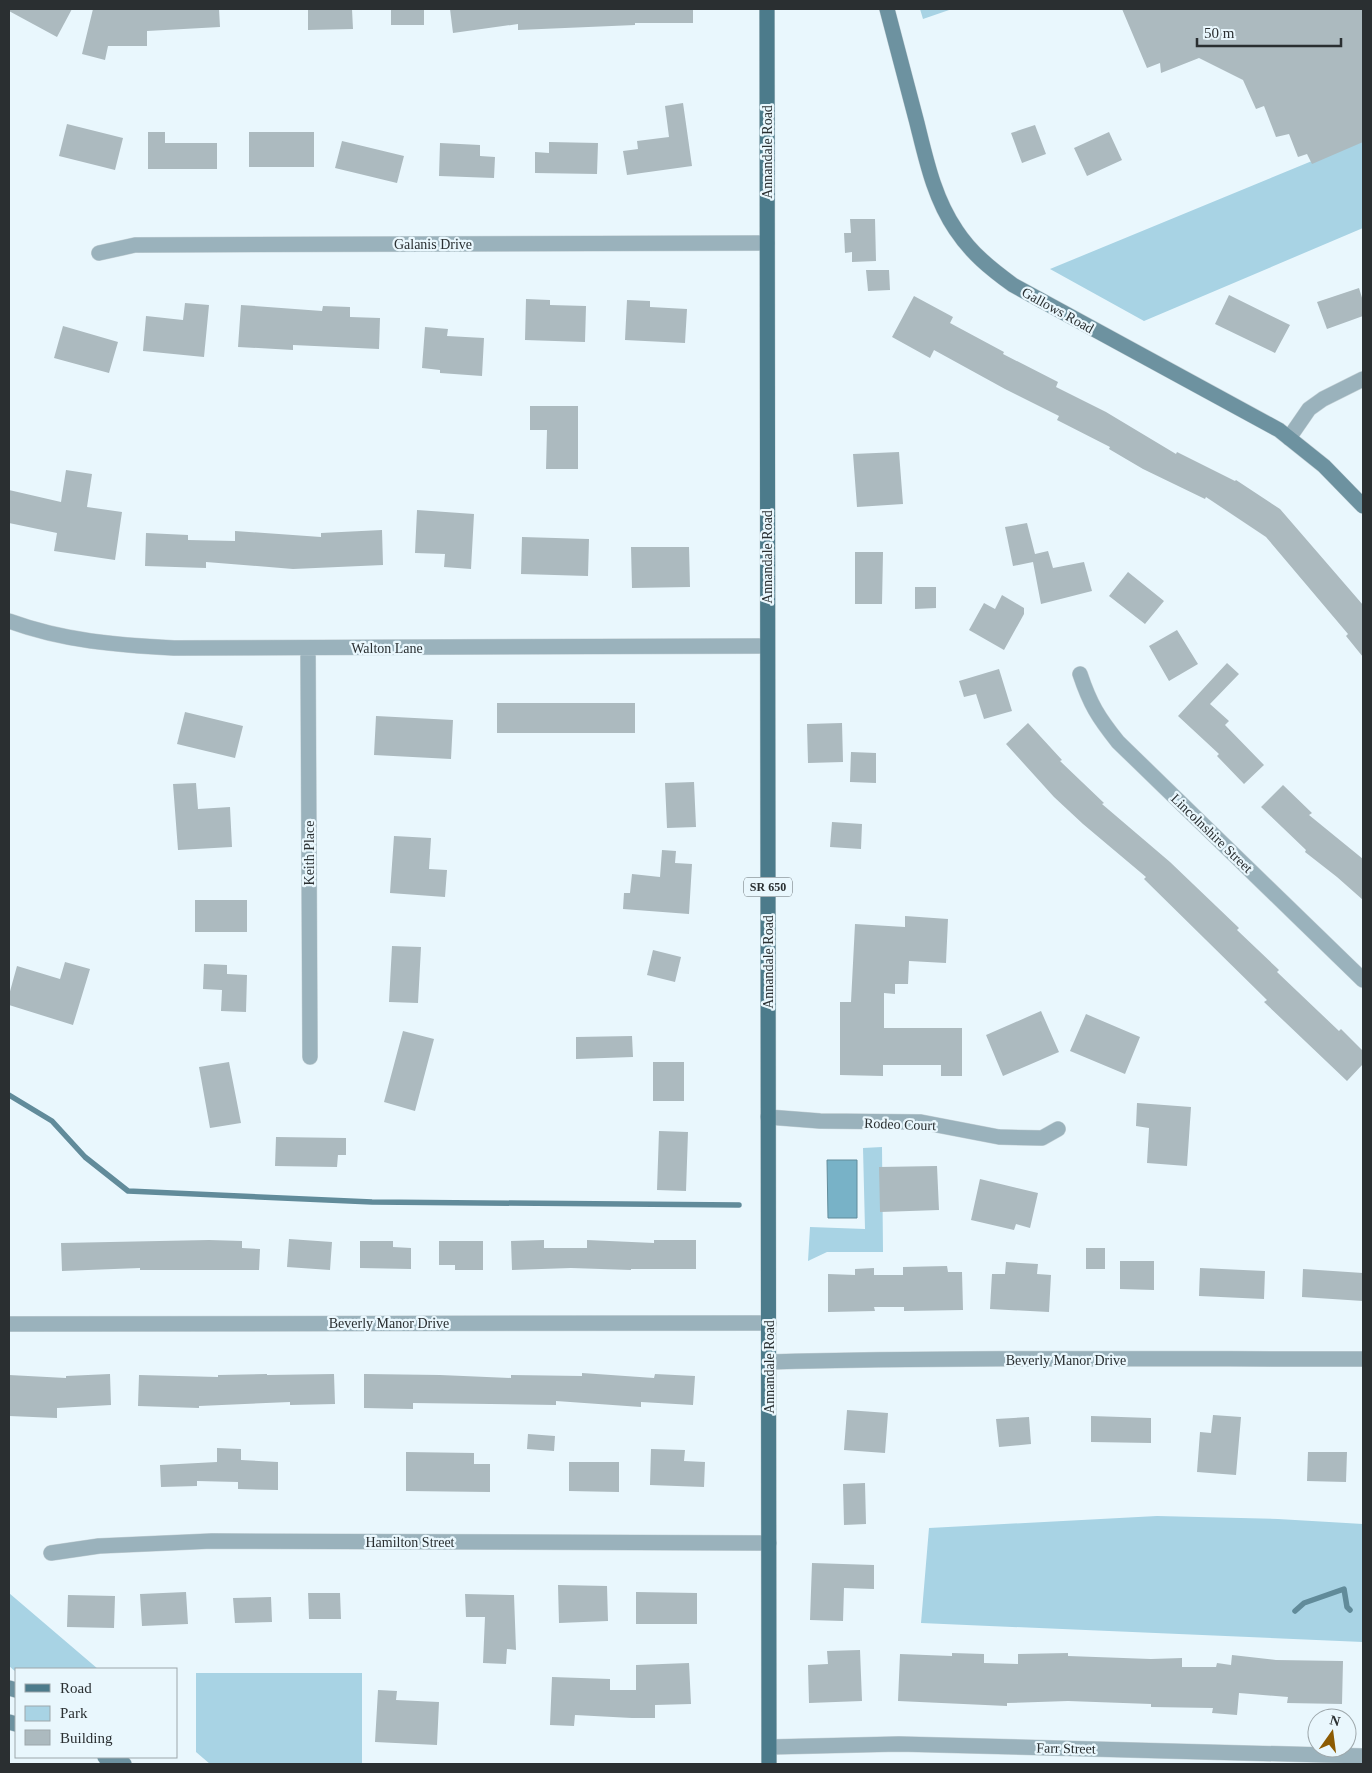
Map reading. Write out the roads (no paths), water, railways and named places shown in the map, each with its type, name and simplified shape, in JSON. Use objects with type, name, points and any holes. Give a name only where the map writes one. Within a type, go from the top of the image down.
[{"type":"main road","name":"Annandale Road","points":[[767,9],[769,1764]]},
{"type":"main road","name":"Gallows Road","points":[[887,9],[928,168],[942,204],[955,229],[974,254],[1013,285],[1263,421],[1289,438],[1324,466],[1363,506]]},
{"type":"main road","points":[[108,1758],[124,1764]]},
{"type":"street","name":"Galanis Drive","points":[[99,253],[135,245],[767,243]]},
{"type":"street","points":[[1289,438],[1309,409],[1323,399],[1363,379]]},
{"type":"street","name":"Walton Lane","points":[[9,621],[77,640],[174,648],[767,646]]},
{"type":"street","name":"Keith Place","points":[[308,648],[310,1057]]},
{"type":"street","name":"Lincolnshire Street","points":[[1080,674],[1088,699],[1100,720],[1118,742],[1363,980]]},
{"type":"street","name":"Rodeo Court","points":[[768,1117],[847,1122],[921,1122],[999,1137],[1042,1138],[1058,1129]]},
{"type":"street","name":"Beverly Manor Drive","points":[[9,1324],[769,1323]]},
{"type":"street","name":"Beverly Manor Drive","points":[[769,1362],[887,1358],[972,1360],[1363,1359]]},
{"type":"street","name":"Hamilton Street","points":[[51,1553],[99,1546],[212,1542],[769,1543]]},
{"type":"street","name":"Farr Street","points":[[770,1748],[899,1744],[1363,1756]]},
{"type":"waterway","points":[[9,1095],[52,1121],[85,1157],[128,1191],[372,1202],[739,1205]]},
{"type":"waterway","points":[[1295,1611],[1304,1603],[1344,1589],[1347,1607],[1350,1610]]}]
